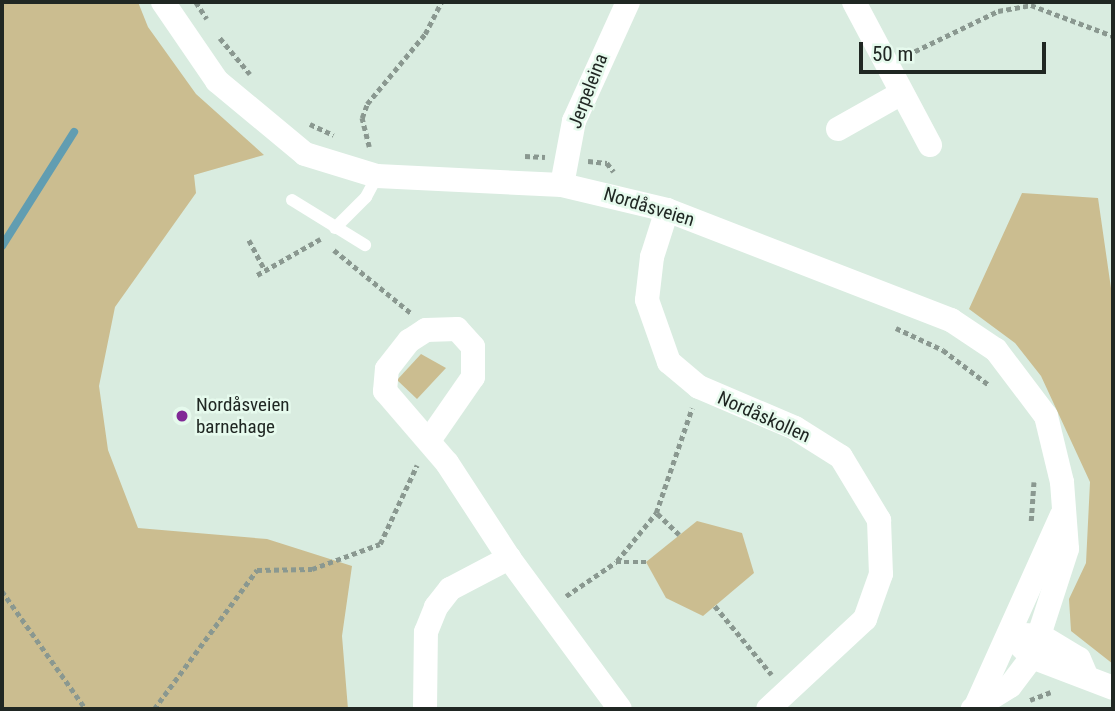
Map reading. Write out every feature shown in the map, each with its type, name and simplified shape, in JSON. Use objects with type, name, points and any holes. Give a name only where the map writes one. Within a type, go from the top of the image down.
[{"type":"street","name":"Nordåsveien","points":[[163,2],[244,110],[305,154],[377,176],[562,185],[667,210],[879,289],[976,334],[1017,370],[1046,416],[1056,450],[1067,549],[1036,647]]},
{"type":"street","name":"Jerpeleina","points":[[562,185],[566,158],[593,72],[628,2]]},
{"type":"street","points":[[854,2],[930,145]]},
{"type":"street","points":[[838,129],[902,93]]},
{"type":"street","name":"Nordåskollen","points":[[667,210],[648,278],[652,325],[669,362],[699,387],[795,428],[841,457],[878,520],[881,574],[865,619],[768,709]]},
{"type":"street","points":[[430,439],[473,377],[476,360],[457,330],[426,330],[397,352],[385,391],[430,439],[545,611],[620,709]]},
{"type":"street","name":"Nordåsveien","points":[[974,708],[1062,515]]},
{"type":"street","points":[[425,709],[426,632],[436,607],[450,589],[509,558]]},
{"type":"street","points":[[1010,634],[1036,647],[1079,659],[1085,673],[1113,688]]},
{"type":"street","points":[[974,708],[1010,686],[1036,647]]},
{"type":"lane","points":[[335,228],[366,197],[377,176]]},
{"type":"lane","points":[[292,200],[365,245]]},
{"type":"path","points":[[196,2],[259,85]]},
{"type":"path","points":[[369,148],[362,118],[367,104],[425,34],[440,2]]},
{"type":"path","points":[[888,65],[998,11],[1030,4],[1113,36]]},
{"type":"path","points":[[301,118],[347,140]]},
{"type":"path","points":[[358,144],[380,149]]},
{"type":"path","points":[[509,156],[607,163],[616,174],[611,195]]},
{"type":"path","points":[[257,275],[335,228]]},
{"type":"path","points":[[249,240],[265,270]]},
{"type":"path","points":[[318,240],[426,330]]},
{"type":"path","points":[[887,323],[943,350],[994,388]]},
{"type":"path","points":[[545,611],[616,562],[656,513],[699,387]]},
{"type":"path","points":[[154,709],[257,570],[312,569],[380,544],[430,439]]},
{"type":"path","points":[[1030,531],[1032,469]]},
{"type":"path","points":[[656,513],[679,535]]},
{"type":"path","points":[[616,562],[646,562]]},
{"type":"path","points":[[2,591],[86,709]]},
{"type":"path","points":[[715,606],[787,693]]},
{"type":"path","points":[[1023,704],[1063,691]]},
{"type":"shaded area","points":[[2,2],[138,2],[148,27],[196,94],[264,155],[194,175],[196,193],[115,307],[99,386],[108,450],[138,528],[267,539],[352,566],[342,636],[348,709],[2,709]]},
{"type":"shaded area","points":[[1022,193],[1098,198],[1113,302],[1113,664],[1071,631],[1069,599],[1086,563],[1090,482],[1041,376],[1015,343],[969,309]]},
{"type":"shaded area","points":[[421,354],[446,368],[417,399],[397,380]]},
{"type":"shaded area","points":[[697,521],[742,533],[754,573],[703,616],[666,598],[646,562]]},
{"type":"waterway","points":[[2,246],[74,132]]},
{"type":"place","name":"Nordåsveien barnehage","points":[[182,416]]}]
